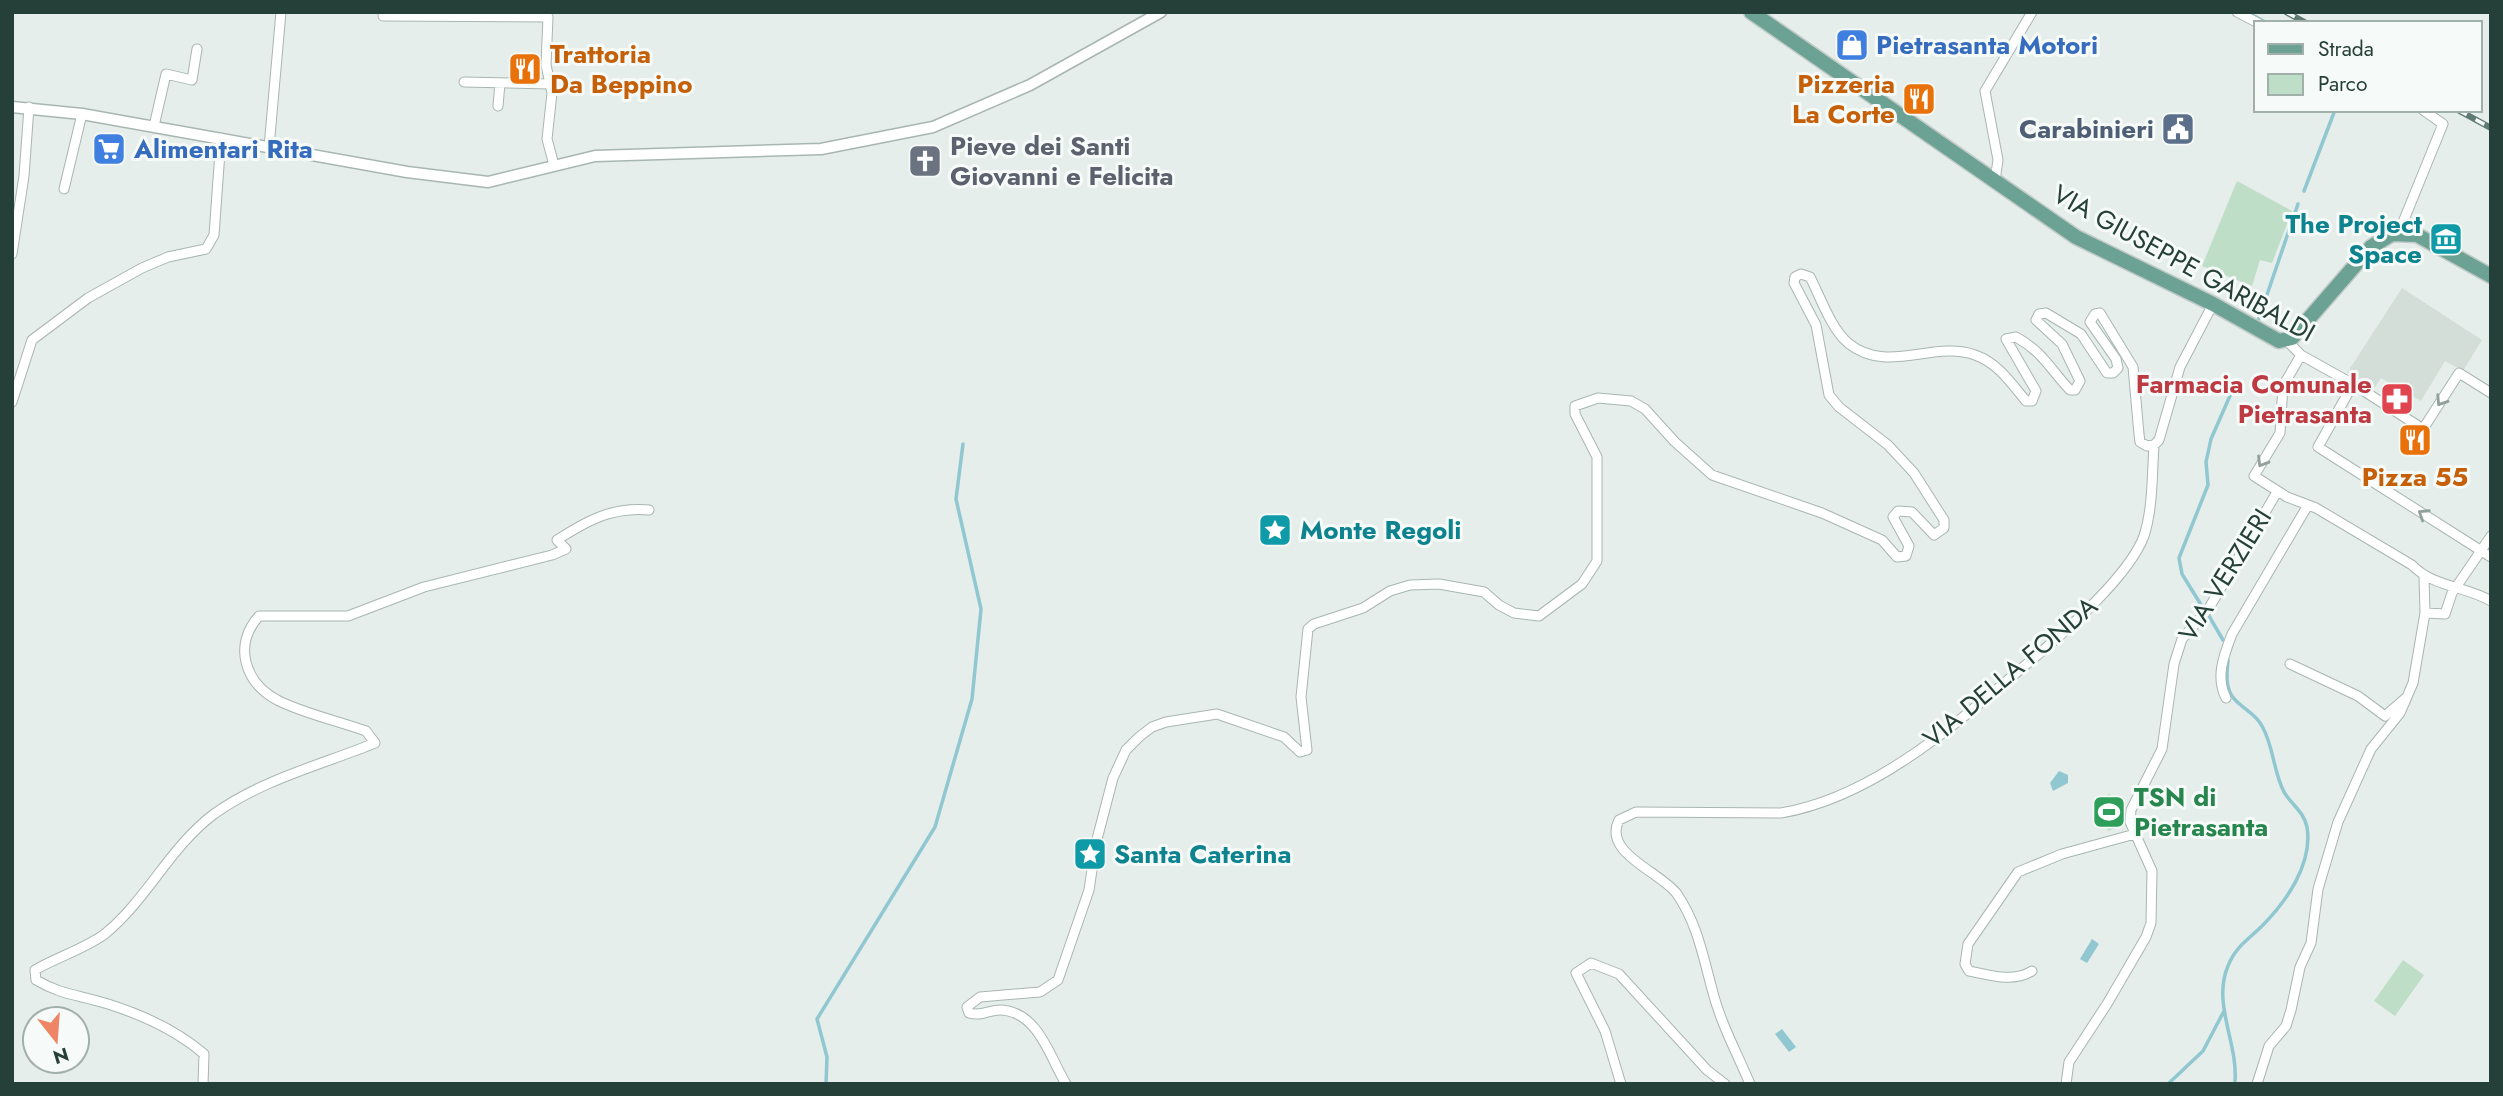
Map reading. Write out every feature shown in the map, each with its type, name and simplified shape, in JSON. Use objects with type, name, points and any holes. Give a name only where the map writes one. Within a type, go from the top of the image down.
[{"type":"main road","name":"VIA GIUSEPPE GARIBALDI","points":[[1751,12],[2076,237],[2213,304],[2279,341],[2287,341]]},
{"type":"main road","points":[[2287,341],[2371,247],[2385,237],[2399,232],[2417,235],[2491,276]]},
{"type":"street","points":[[269,147],[281,12]]},
{"type":"street","points":[[12,107],[82,114],[464,181],[488,182],[520,176],[575,159],[633,153],[821,149],[933,127],[1030,85],[1161,12]]},
{"type":"street","points":[[1995,180],[1998,160],[1985,90],[2032,12]]},
{"type":"street","points":[[2237,12],[2254,21]]},
{"type":"street","points":[[383,16],[548,17],[546,65],[550,84],[547,139],[554,164]]},
{"type":"street","points":[[154,126],[166,75],[192,80],[197,49]]},
{"type":"street","points":[[464,82],[550,84]]},
{"type":"street","points":[[498,106],[500,83]]},
{"type":"street","points":[[12,254],[24,176],[29,107]]},
{"type":"street","points":[[2399,232],[2443,124],[2426,112]]},
{"type":"street","points":[[64,189],[82,114]]},
{"type":"street","points":[[12,402],[32,340],[88,298],[142,268],[168,257],[206,249],[214,234],[221,138]]},
{"type":"street","points":[[1066,1084],[1048,1047],[1024,1019],[1000,1009],[975,1015],[969,1013],[967,1007],[980,997],[1040,992],[1058,980],[1089,890],[1106,800],[1126,750],[1152,727],[1217,714],[1284,737],[1300,752],[1307,750],[1301,697],[1308,629],[1314,624],[1363,608],[1393,590],[1438,584],[1484,592],[1514,612],[1539,616],[1548,612],[1582,584],[1597,561],[1597,457],[1575,414],[1575,405],[1598,398],[1631,401],[1645,409],[1675,442],[1712,475],[1822,513],[1882,540],[1897,557],[1906,556],[1909,546],[1894,517],[1898,511],[1904,509],[1912,512],[1934,535],[1944,528],[1944,520],[1914,473],[1888,445],[1839,407],[1829,395],[1816,325],[1794,283],[1795,277],[1801,274],[1810,277],[1831,321],[1846,341],[1857,349],[1880,357],[1898,358],[1963,352],[1974,354],[2007,376],[2026,401],[2032,401],[2036,391],[2006,339],[2016,337],[2022,340],[2049,362],[2070,390],[2075,390],[2080,382],[2062,344],[2036,320],[2039,314],[2046,313],[2081,334],[2106,373],[2113,373],[2118,368],[2116,359],[2090,322],[2095,314],[2100,313],[2133,367],[2140,442],[2147,446],[2154,445],[2180,367],[2213,304]]},
{"type":"street","name":"VIA GIUSEPPE GARIBALDI","points":[[2287,341],[2301,355],[2353,384],[2423,429],[2459,373],[2491,393]]},
{"type":"street","points":[[2301,355],[2283,386],[2280,433],[2254,476],[2277,492],[2308,505],[2412,565],[2424,578],[2473,590],[2491,601]]},
{"type":"street","points":[[2353,384],[2318,447],[2491,557]]},
{"type":"street","name":"VIA DELLA FONDA","points":[[1750,1084],[1721,1018],[1704,948],[1689,916],[1668,883],[1619,846],[1615,833],[1619,820],[1636,812],[1781,813],[1803,809],[1870,779],[1915,753],[1952,727],[2067,630],[2112,585],[2143,536],[2154,445]]},
{"type":"street","name":"VIA VERZIERI","points":[[2066,1084],[2069,1062],[2107,1004],[2146,937],[2151,923],[2152,871],[2135,834],[2131,810],[2162,749],[2174,664],[2182,639],[2208,608],[2277,492]]},
{"type":"street","points":[[2226,698],[2220,678],[2223,657],[2232,634],[2308,505]]},
{"type":"street","points":[[204,1084],[204,1054],[186,1039],[158,1023],[107,1003],[57,993],[36,980],[35,970],[104,935],[131,908],[184,839],[215,814],[268,782],[375,743],[366,731],[279,701],[259,685],[248,669],[243,649],[247,629],[259,615],[348,616],[424,587],[552,555],[566,549],[557,540],[577,527],[622,508],[649,510]]},
{"type":"street","points":[[2425,613],[2445,614],[2458,587],[2491,536]]},
{"type":"street","points":[[2257,1084],[2269,1046],[2286,1026],[2300,967],[2311,943],[2318,889],[2339,822],[2371,749],[2408,696],[2425,613],[2424,578]]},
{"type":"street","points":[[2290,664],[2358,696],[2385,716],[2408,696]]},
{"type":"street","points":[[2032,971],[2024,976],[2005,978],[1965,968],[1968,944],[2009,883],[2018,872],[2035,863],[2135,834]]},
{"type":"street","points":[[1620,1084],[1605,1031],[1576,973],[1591,963],[1619,974],[1707,1070],[1725,1084]]},
{"type":"shaded area","points":[[2402,288],[2482,340],[2463,371],[2445,361],[2421,401],[2381,378],[2373,390],[2347,373]]},
{"type":"green space","points":[[2237,181],[2292,211],[2272,263],[2260,260],[2252,286],[2202,266]]},
{"type":"green space","name":"TSN di Pietrasanta","points":[[2110,794],[2121,826],[2108,831],[2097,799]]},
{"type":"green space","points":[[2403,960],[2424,975],[2395,1016],[2374,1001]]},
{"type":"water","points":[[2059,771],[2068,775],[2068,783],[2053,791],[2050,783]]},
{"type":"water","points":[[2092,939],[2099,944],[2087,963],[2080,959]]},
{"type":"water","points":[[1782,1029],[1796,1047],[1789,1052],[1775,1034]]},
{"type":"waterway","points":[[2247,12],[2263,21]]},
{"type":"waterway","points":[[2304,191],[2334,112]]},
{"type":"waterway","points":[[2258,321],[2298,204]]},
{"type":"waterway","points":[[2203,608],[2182,574],[2179,558],[2208,485],[2206,462],[2211,439],[2233,389]]},
{"type":"waterway","points":[[826,1084],[827,1057],[817,1019],[935,827],[972,699],[981,609],[956,499],[963,444]]},
{"type":"waterway","points":[[2209,616],[2223,640]]},
{"type":"waterway","points":[[2228,660],[2228,688],[2235,700],[2262,726],[2284,792],[2305,822],[2308,841],[2302,868],[2289,893],[2262,926],[2238,948],[2228,966],[2223,994],[2235,1081]]},
{"type":"waterway","points":[[2168,1084],[2203,1051],[2224,1011]]},
{"type":"railway","points":[[2286,12],[2302,21]]},
{"type":"railway","points":[[2462,112],[2491,128]]},
{"type":"place","name":"Pietrasanta Motori","points":[[1852,45]]},
{"type":"place","name":"Trattoria Da Beppino","points":[[525,69]]},
{"type":"place","name":"Pizzeria La Corte","points":[[1919,99]]},
{"type":"place","name":"Carabinieri","points":[[2178,129]]},
{"type":"place","name":"Alimentari Rita","points":[[109,149]]},
{"type":"place","name":"Pieve dei Santi Giovanni e Felicita","points":[[925,161]]},
{"type":"place","name":"The Project Space","points":[[2446,239]]},
{"type":"place","name":"Farmacia Comunale Pietrasanta","points":[[2397,399]]},
{"type":"place","name":"Pizza 55","points":[[2415,440]]},
{"type":"place","name":"Monte Regoli","points":[[1275,530]]},
{"type":"place","name":"TSN di Pietrasanta","points":[[2109,812]]},
{"type":"place","name":"Santa Caterina","points":[[1090,854]]}]
